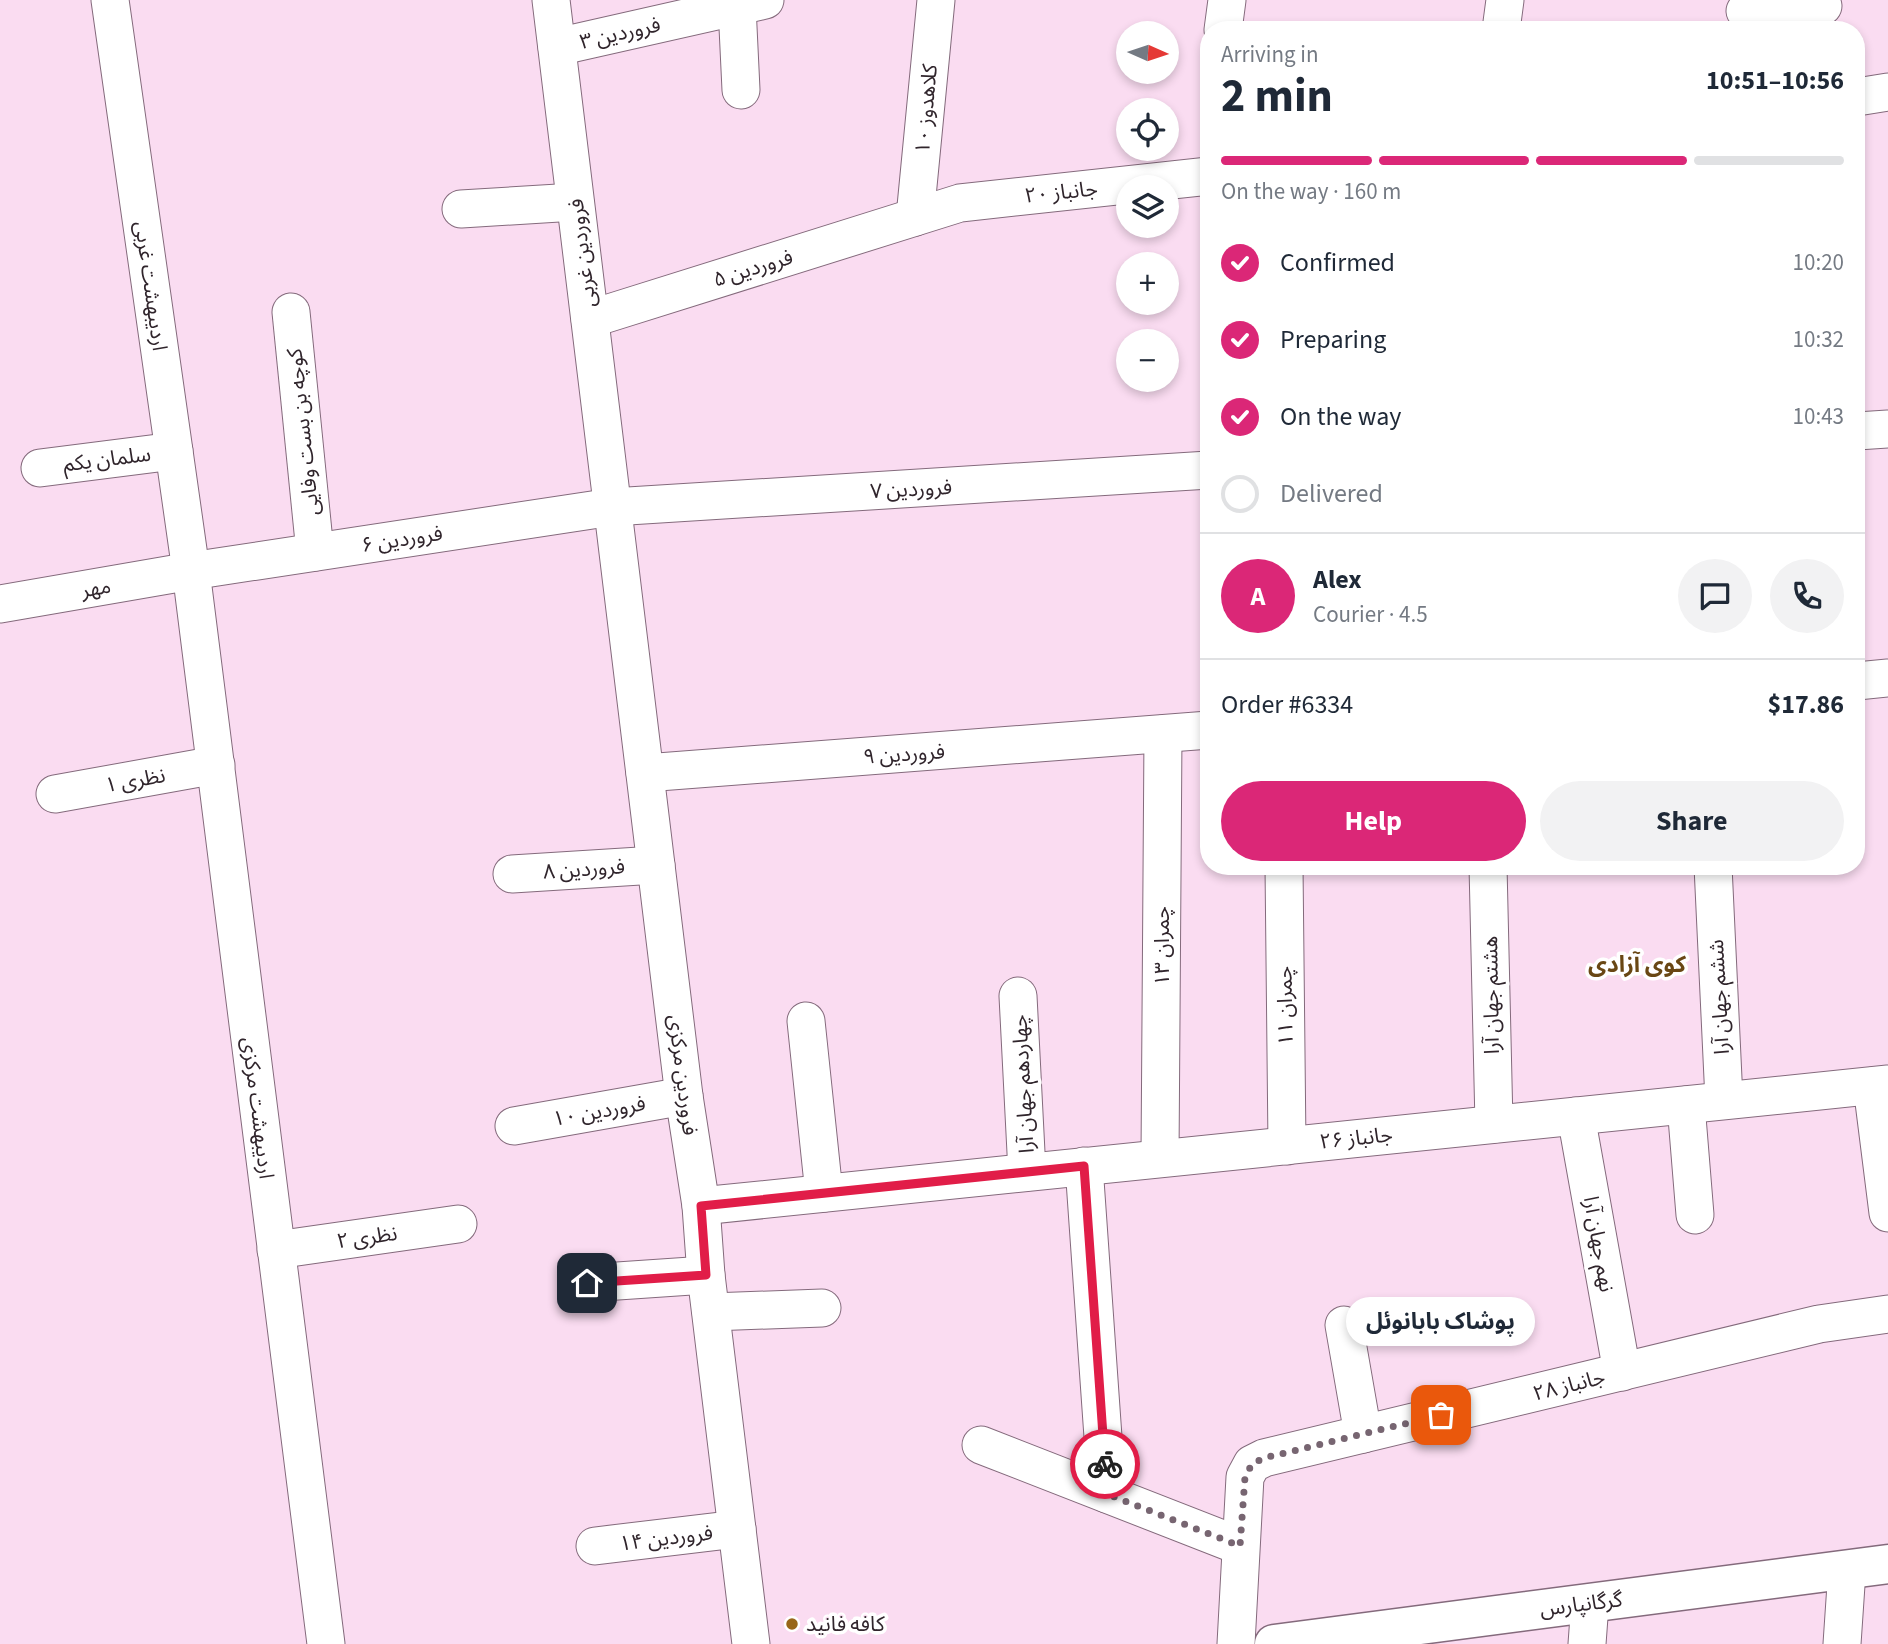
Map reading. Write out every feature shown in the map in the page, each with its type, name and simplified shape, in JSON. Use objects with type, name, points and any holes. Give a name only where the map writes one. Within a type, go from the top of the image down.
[{"type":"street","name":"اردیبهشت غربی","points":[[110,0],[191,571]]},
{"type":"street","name":"فروردین غربی","points":[[551,0],[612,507]]},
{"type":"street","name":"کلاهدوز ۱۰","points":[[915,217],[936,0]]},
{"type":"street","points":[[1224,21],[1227,0]]},
{"type":"street","points":[[1502,21],[1505,0]]},
{"type":"street","name":"فروردین ۳","points":[[556,47],[751,3]]},
{"type":"street","points":[[741,90],[751,3]]},
{"type":"street","points":[[1745,11],[1824,12]]},
{"type":"street","points":[[1865,96],[1888,92]]},
{"type":"street","name":"۲۰ جانباز","points":[[915,217],[960,203],[1200,177]]},
{"type":"street","points":[[461,209],[575,202]]},
{"type":"street","name":"فروردین ۵","points":[[590,319],[915,217]]},
{"type":"street","name":"کوچه بن بست وفایی","points":[[291,312],[314,552]]},
{"type":"street","points":[[1865,430],[1888,429]]},
{"type":"street","name":"سلمان یکم","points":[[40,468],[174,451]]},
{"type":"street","name":"فروردین ۷","points":[[612,507],[1200,471]]},
{"type":"street","name":"فروردین ۶","points":[[191,571],[612,507]]},
{"type":"street","name":"فروردین مرکزی","points":[[612,507],[684,1096],[701,1206],[710,1312],[751,1644]]},
{"type":"street","name":"مهر","points":[[0,604],[191,571]]},
{"type":"street","name":"اردیبهشت مرکزی","points":[[191,571],[326,1644]]},
{"type":"street","points":[[1865,680],[1888,678]]},
{"type":"street","name":"فروردین ۹","points":[[645,773],[1200,731]]},
{"type":"street","name":"۱۳ چمران","points":[[1160,1158],[1163,734]]},
{"type":"street","name":"نظری ۱","points":[[55,794],[216,765]]},
{"type":"street","name":"فروردین ۸","points":[[512,874],[656,864]]},
{"type":"street","name":"۱۱ چمران","points":[[1284,875],[1287,1146]]},
{"type":"street","name":"هشتم جهان آرا","points":[[1489,875],[1494,1124]]},
{"type":"street","name":"ششم جهان آرا","points":[[1714,880],[1724,1100]]},
{"type":"street","name":"چهاردهم جهان آرا","points":[[1018,996],[1027,1172]]},
{"type":"street","points":[[806,1021],[824,1193]]},
{"type":"street","points":[[1880,1085],[1888,1213]]},
{"type":"street","name":"جانباز ۲۶","points":[[701,1206],[1880,1085]]},
{"type":"street","name":"فروردین ۱۰","points":[[514,1126],[684,1096]]},
{"type":"street","points":[[1686,1105],[1695,1215]]},
{"type":"street","name":"نهم جهان آرا","points":[[1576,1116],[1622,1372]]},
{"type":"street","points":[[1084,1166],[1107,1494]]},
{"type":"street","name":"نظری ۲","points":[[276,1250],[458,1224]]},
{"type":"street","points":[[587,1283],[706,1275]]},
{"type":"street","points":[[710,1312],[822,1308]]},
{"type":"street","name":"جانباز ۲۸","points":[[1240,1546],[1245,1477],[1252,1464],[1264,1458],[1819,1324],[1888,1314]]},
{"type":"street","points":[[1344,1325],[1363,1434]]},
{"type":"street","points":[[981,1445],[1240,1546],[1236,1644]]},
{"type":"street","name":"فروردین ۱۴","points":[[596,1546],[737,1529]]},
{"type":"street","name":"گرگانپارس","points":[[1275,1644],[1399,1636],[1590,1603],[1888,1564]]},
{"type":"street","points":[[1842,1644],[1847,1570]]},
{"type":"street","points":[[1587,1644],[1590,1603]]},
{"type":"way so far","points":[[1105,1464],[1107,1494],[1240,1546],[1245,1477],[1252,1464],[1264,1458],[1441,1415]]},
{"type":"place","name":"پوشاک بابانوئل","points":[[1441,1415]]},
{"type":"place","name":"کافه فانید","points":[[792,1624]]},
{"type":"district","name":"کوی آزادی","points":[[1637,964]]},
{"type":"route","points":[[587,1283],[706,1275],[701,1206],[1084,1166],[1105,1464]]}]
